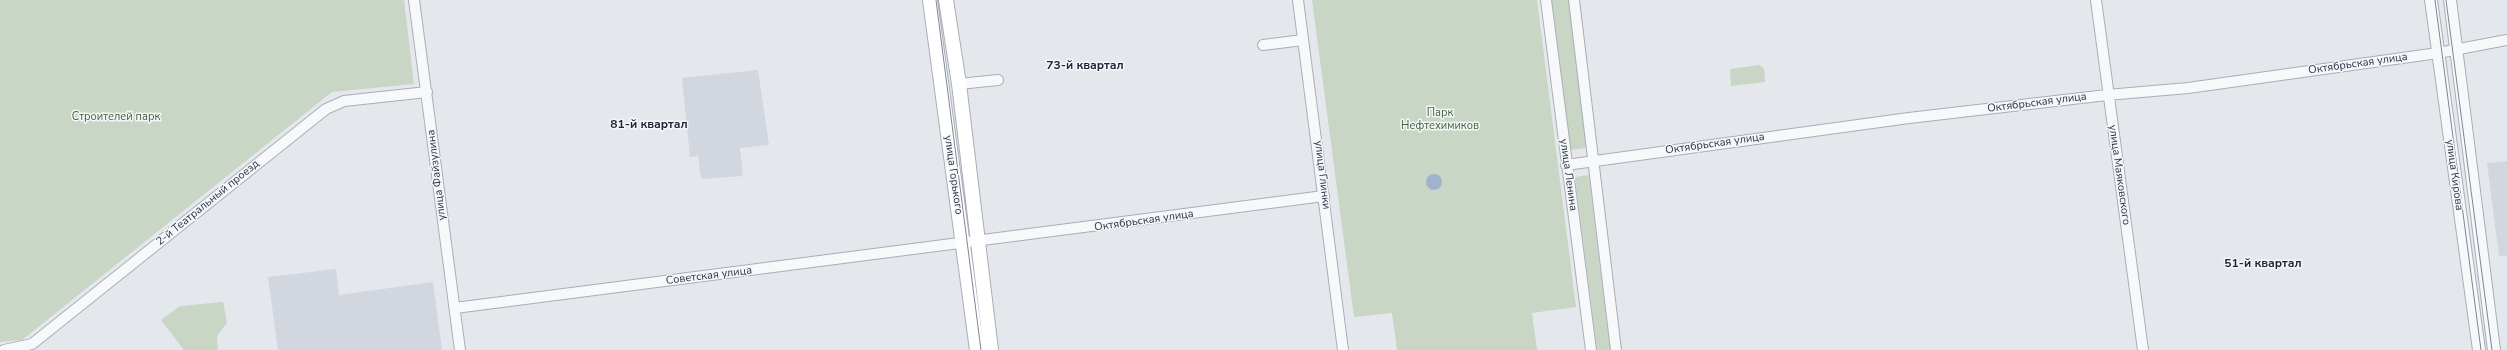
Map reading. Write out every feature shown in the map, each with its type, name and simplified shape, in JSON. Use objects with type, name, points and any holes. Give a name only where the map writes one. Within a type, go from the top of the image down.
[{"type":"main road","name":"улица Горького","points":[[930,0],[977,350]]},
{"type":"main road","name":"улица Горького","points":[[946,0],[960,84],[991,350]]},
{"type":"street","name":"улица Файзулина","points":[[414,0],[460,350]]},
{"type":"street","name":"улица Глинки","points":[[1298,0],[1343,350]]},
{"type":"street","name":"улица Ленина","points":[[1546,0],[1566,165],[1591,350]]},
{"type":"street","points":[[1574,0],[1616,350]]},
{"type":"street","name":"улица Маяковского","points":[[2096,0],[2107,95],[2143,350]]},
{"type":"street","name":"улица Кирова","points":[[2431,0],[2479,350]]},
{"type":"street","name":"улица Кирова","points":[[2450,0],[2494,350]]},
{"type":"street","points":[[1263,45],[1303,40]]},
{"type":"street","name":"Октябрьская улица","points":[[1566,165],[1885,121],[2107,95],[2188,88],[2438,53],[2507,40]]},
{"type":"street","points":[[960,84],[998,80]]},
{"type":"street","name":"2-й Театральный проезд","points":[[4,350],[32,344],[326,109],[344,101],[427,92]]},
{"type":"street","name":"Октябрьская улица","points":[[963,243],[1324,196]]},
{"type":"street","name":"Советская улица","points":[[455,308],[963,243]]},
{"type":"shaded area","points":[[758,70],[769,145],[740,148],[743,176],[701,179],[698,156],[690,157],[682,78]]},
{"type":"shaded area","points":[[2507,161],[2507,256],[2499,256],[2487,163]]},
{"type":"shaded area","points":[[336,269],[339,295],[433,282],[442,350],[278,350],[268,277]]},
{"type":"green space","name":"Строителей парк","points":[[0,0],[404,0],[414,84],[332,92],[22,340],[0,342]]},
{"type":"green space","name":"Парк Нефтехимиков","points":[[1312,0],[1537,0],[1576,307],[1532,313],[1537,350],[1397,350],[1392,313],[1354,317]]},
{"type":"green space","points":[[1551,0],[1570,0],[1586,148],[1570,150]]},
{"type":"green space","points":[[1759,65],[1764,68],[1765,82],[1731,86],[1730,69]]},
{"type":"green space","points":[[1589,175],[1610,350],[1597,350],[1575,177]]},
{"type":"green space","points":[[223,302],[227,323],[217,336],[218,350],[184,350],[161,320],[180,306]]},
{"type":"water","points":[[1434,174],[1440,176],[1442,182],[1440,188],[1434,190],[1428,188],[1426,182],[1428,176]]},
{"type":"tram line","points":[[936,0],[981,350]]},
{"type":"tram line","points":[[2435,0],[2481,350]]},
{"type":"tram line","points":[[2446,0],[2492,350]]},
{"type":"district","name":"73-й квартал","points":[[1085,66]]},
{"type":"district","name":"81-й квартал","points":[[649,125]]},
{"type":"district","name":"51-й квартал","points":[[2263,264]]}]
